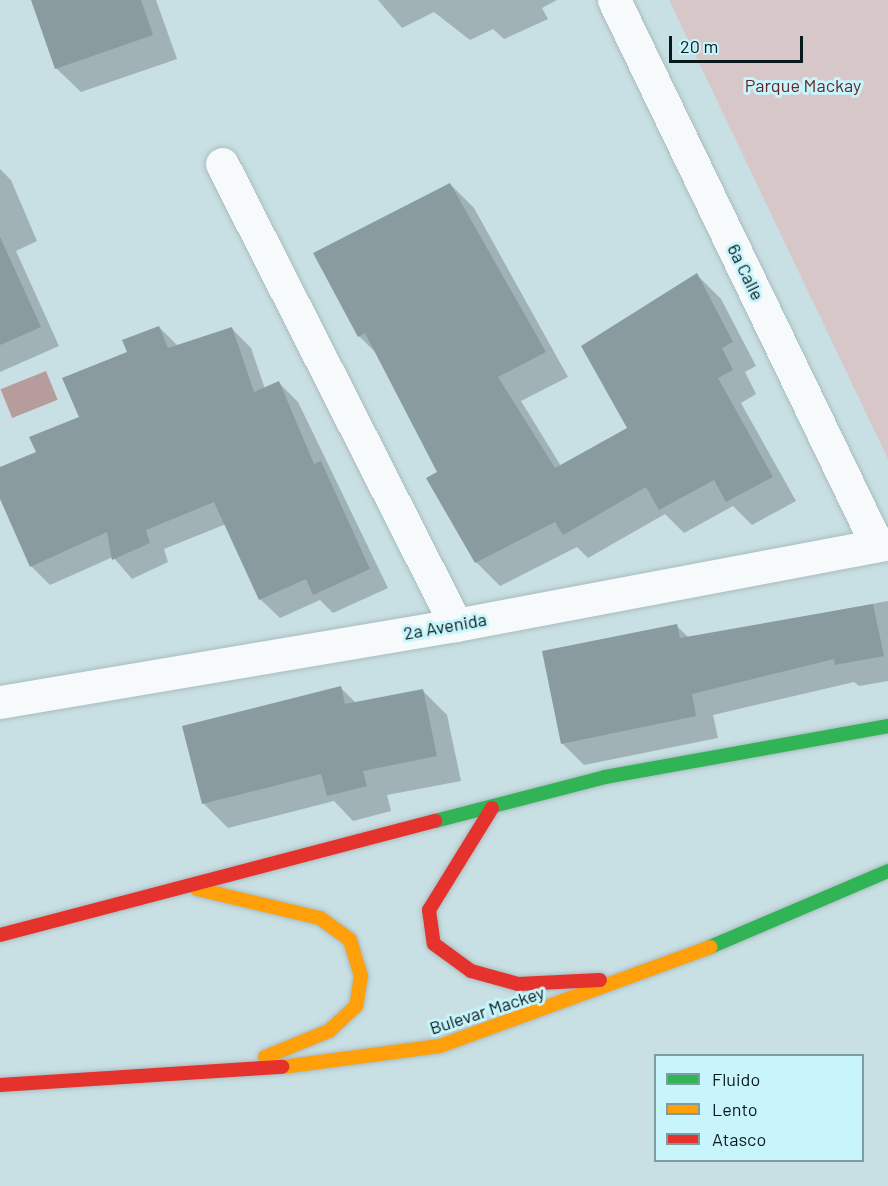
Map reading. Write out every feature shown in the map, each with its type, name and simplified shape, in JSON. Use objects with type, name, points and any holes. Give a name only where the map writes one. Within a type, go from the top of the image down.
[{"type":"main road","points":[[0,935],[192,888],[605,777],[888,726]]},
{"type":"main road","points":[[492,808],[429,910],[434,944],[471,971],[518,984],[636,978]]},
{"type":"main road","name":"Bulevar Mackey","points":[[0,1086],[241,1067],[338,1063],[440,1046],[636,978],[888,871]]},
{"type":"main road","points":[[192,888],[320,918],[350,940],[362,976],[356,1006],[329,1031],[241,1067]]},
{"type":"street","name":"6a Calle","points":[[614,0],[883,544]]},
{"type":"street","points":[[222,164],[456,625]]},
{"type":"street","name":"2a Avenida","points":[[0,702],[456,625],[883,544]]},
{"type":"green space","name":"Parque Mackay","points":[[669,0],[888,0],[888,459]]},
{"type":"shaded area","points":[[46,371],[58,400],[12,418],[1,389]]},
{"type":"building","points":[[31,0],[141,0],[153,35],[55,69]]},
{"type":"building","points":[[450,183],[546,352],[498,377],[555,468],[627,428],[581,346],[697,273],[733,342],[722,348],[733,370],[718,378],[773,477],[726,502],[714,480],[659,510],[646,487],[563,535],[555,522],[475,563],[426,478],[437,472],[365,333],[358,337],[313,253]]},
{"type":"building","points":[[0,237],[41,327],[0,345]]},
{"type":"building","points":[[159,326],[168,348],[232,327],[254,392],[279,381],[314,464],[321,461],[370,569],[313,595],[306,579],[259,600],[214,502],[146,530],[150,543],[112,560],[107,532],[30,567],[0,499],[0,467],[36,452],[29,437],[79,417],[62,378],[127,352],[122,340]]},
{"type":"building","points":[[873,604],[884,656],[835,665],[834,659],[692,694],[696,716],[561,744],[542,651],[677,624],[680,638]]},
{"type":"building","points":[[341,686],[345,704],[423,689],[437,756],[363,771],[367,786],[327,796],[321,774],[202,804],[182,726]]},
{"type":"traffic: fast","points":[[435,821],[605,777],[888,726]]},
{"type":"traffic: fast","points":[[710,947],[888,871]]},
{"type":"traffic: slow","points":[[197,889],[320,918],[350,940],[361,976],[356,1006],[329,1031],[265,1057]]},
{"type":"traffic: slow","points":[[282,1067],[440,1046],[710,947]]},
{"type":"traffic: jam","points":[[492,808],[429,910],[434,944],[471,971],[518,984],[600,980]]},
{"type":"traffic: jam","points":[[0,935],[435,821]]},
{"type":"traffic: jam","points":[[0,1085],[282,1067]]}]
